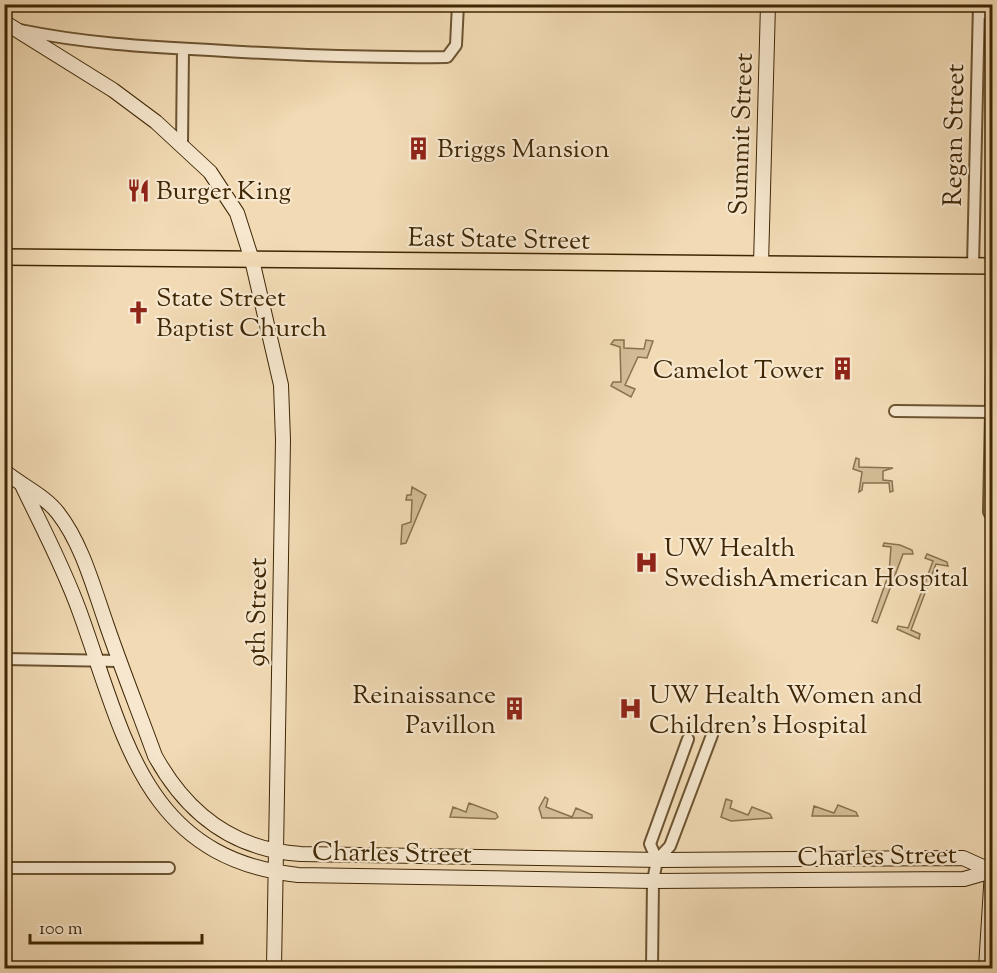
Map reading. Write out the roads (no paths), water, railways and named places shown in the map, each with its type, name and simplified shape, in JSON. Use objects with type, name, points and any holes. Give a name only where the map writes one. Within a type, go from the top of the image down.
[{"type":"main road","name":"Summit Street","points":[[760,264],[768,4]]},
{"type":"main road","name":"9th Street","points":[[11,26],[112,90],[182,144],[210,172],[237,213],[252,260],[281,385],[283,440],[274,969]]},
{"type":"main road","name":"East State Street","points":[[4,257],[993,266]]},
{"type":"main road","name":"Charles Street","points":[[4,471],[44,498],[59,514],[70,534],[86,568],[155,756],[171,784],[191,808],[224,831],[257,847],[277,852],[657,860],[961,858],[992,871]]},
{"type":"main road","name":"Charles Street","points":[[22,485],[49,537],[73,593],[96,661],[141,776],[171,817],[187,832],[232,859],[276,872],[653,881],[964,879],[992,871]]},
{"type":"main road","points":[[986,969],[992,871]]},
{"type":"street","points":[[11,26],[63,39],[183,49],[289,55],[447,57],[456,45],[458,4]]},
{"type":"street","points":[[979,9],[993,13]]},
{"type":"street","name":"Regan Street","points":[[973,266],[979,9]]},
{"type":"street","points":[[182,144],[183,49]]},
{"type":"street","points":[[993,361],[989,513],[993,516]]},
{"type":"street","points":[[894,411],[992,412]]},
{"type":"street","points":[[4,660],[120,661]]},
{"type":"street","points":[[652,969],[653,881],[657,860],[670,846],[712,735]]},
{"type":"street","points":[[657,860],[650,844],[688,739]]},
{"type":"street","points":[[4,868],[169,867]]},
{"type":"place","name":"Briggs Mansion","points":[[419,148]]},
{"type":"place","name":"Burger King","points":[[138,190]]},
{"type":"place","name":"State Street Baptist Church","points":[[138,312]]},
{"type":"place","name":"Camelot Tower","points":[[842,369]]},
{"type":"place","name":"UW Health SwedishAmerican Hospital","points":[[646,562]]},
{"type":"place","name":"Reinaissance Pavillon","points":[[514,709]]},
{"type":"place","name":"UW Health Women and Children's Hospital","points":[[631,709]]}]
